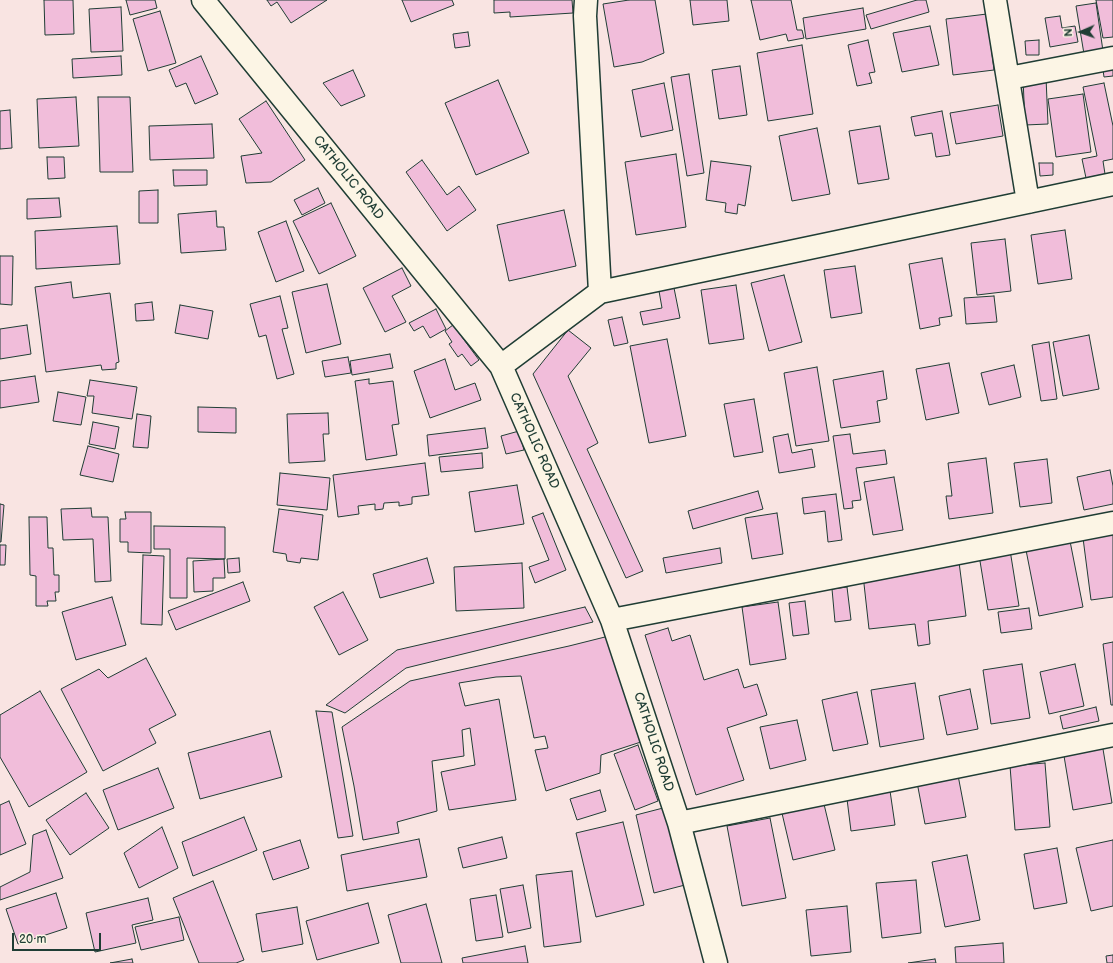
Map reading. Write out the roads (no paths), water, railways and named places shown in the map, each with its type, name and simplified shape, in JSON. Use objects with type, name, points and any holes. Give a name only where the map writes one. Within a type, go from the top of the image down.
[{"type":"street","name":"CATHOLIC ROAD","points":[[203,0],[501,366],[612,620],[679,823],[716,963]]},
{"type":"street","points":[[586,0],[585,16],[600,292]]},
{"type":"street","points":[[995,0],[1009,78],[1028,202]]},
{"type":"street","points":[[1009,78],[1113,58]]},
{"type":"street","points":[[501,366],[600,292],[1113,184]]},
{"type":"street","points":[[612,620],[1113,523]]},
{"type":"street","points":[[679,823],[1113,735]]}]
